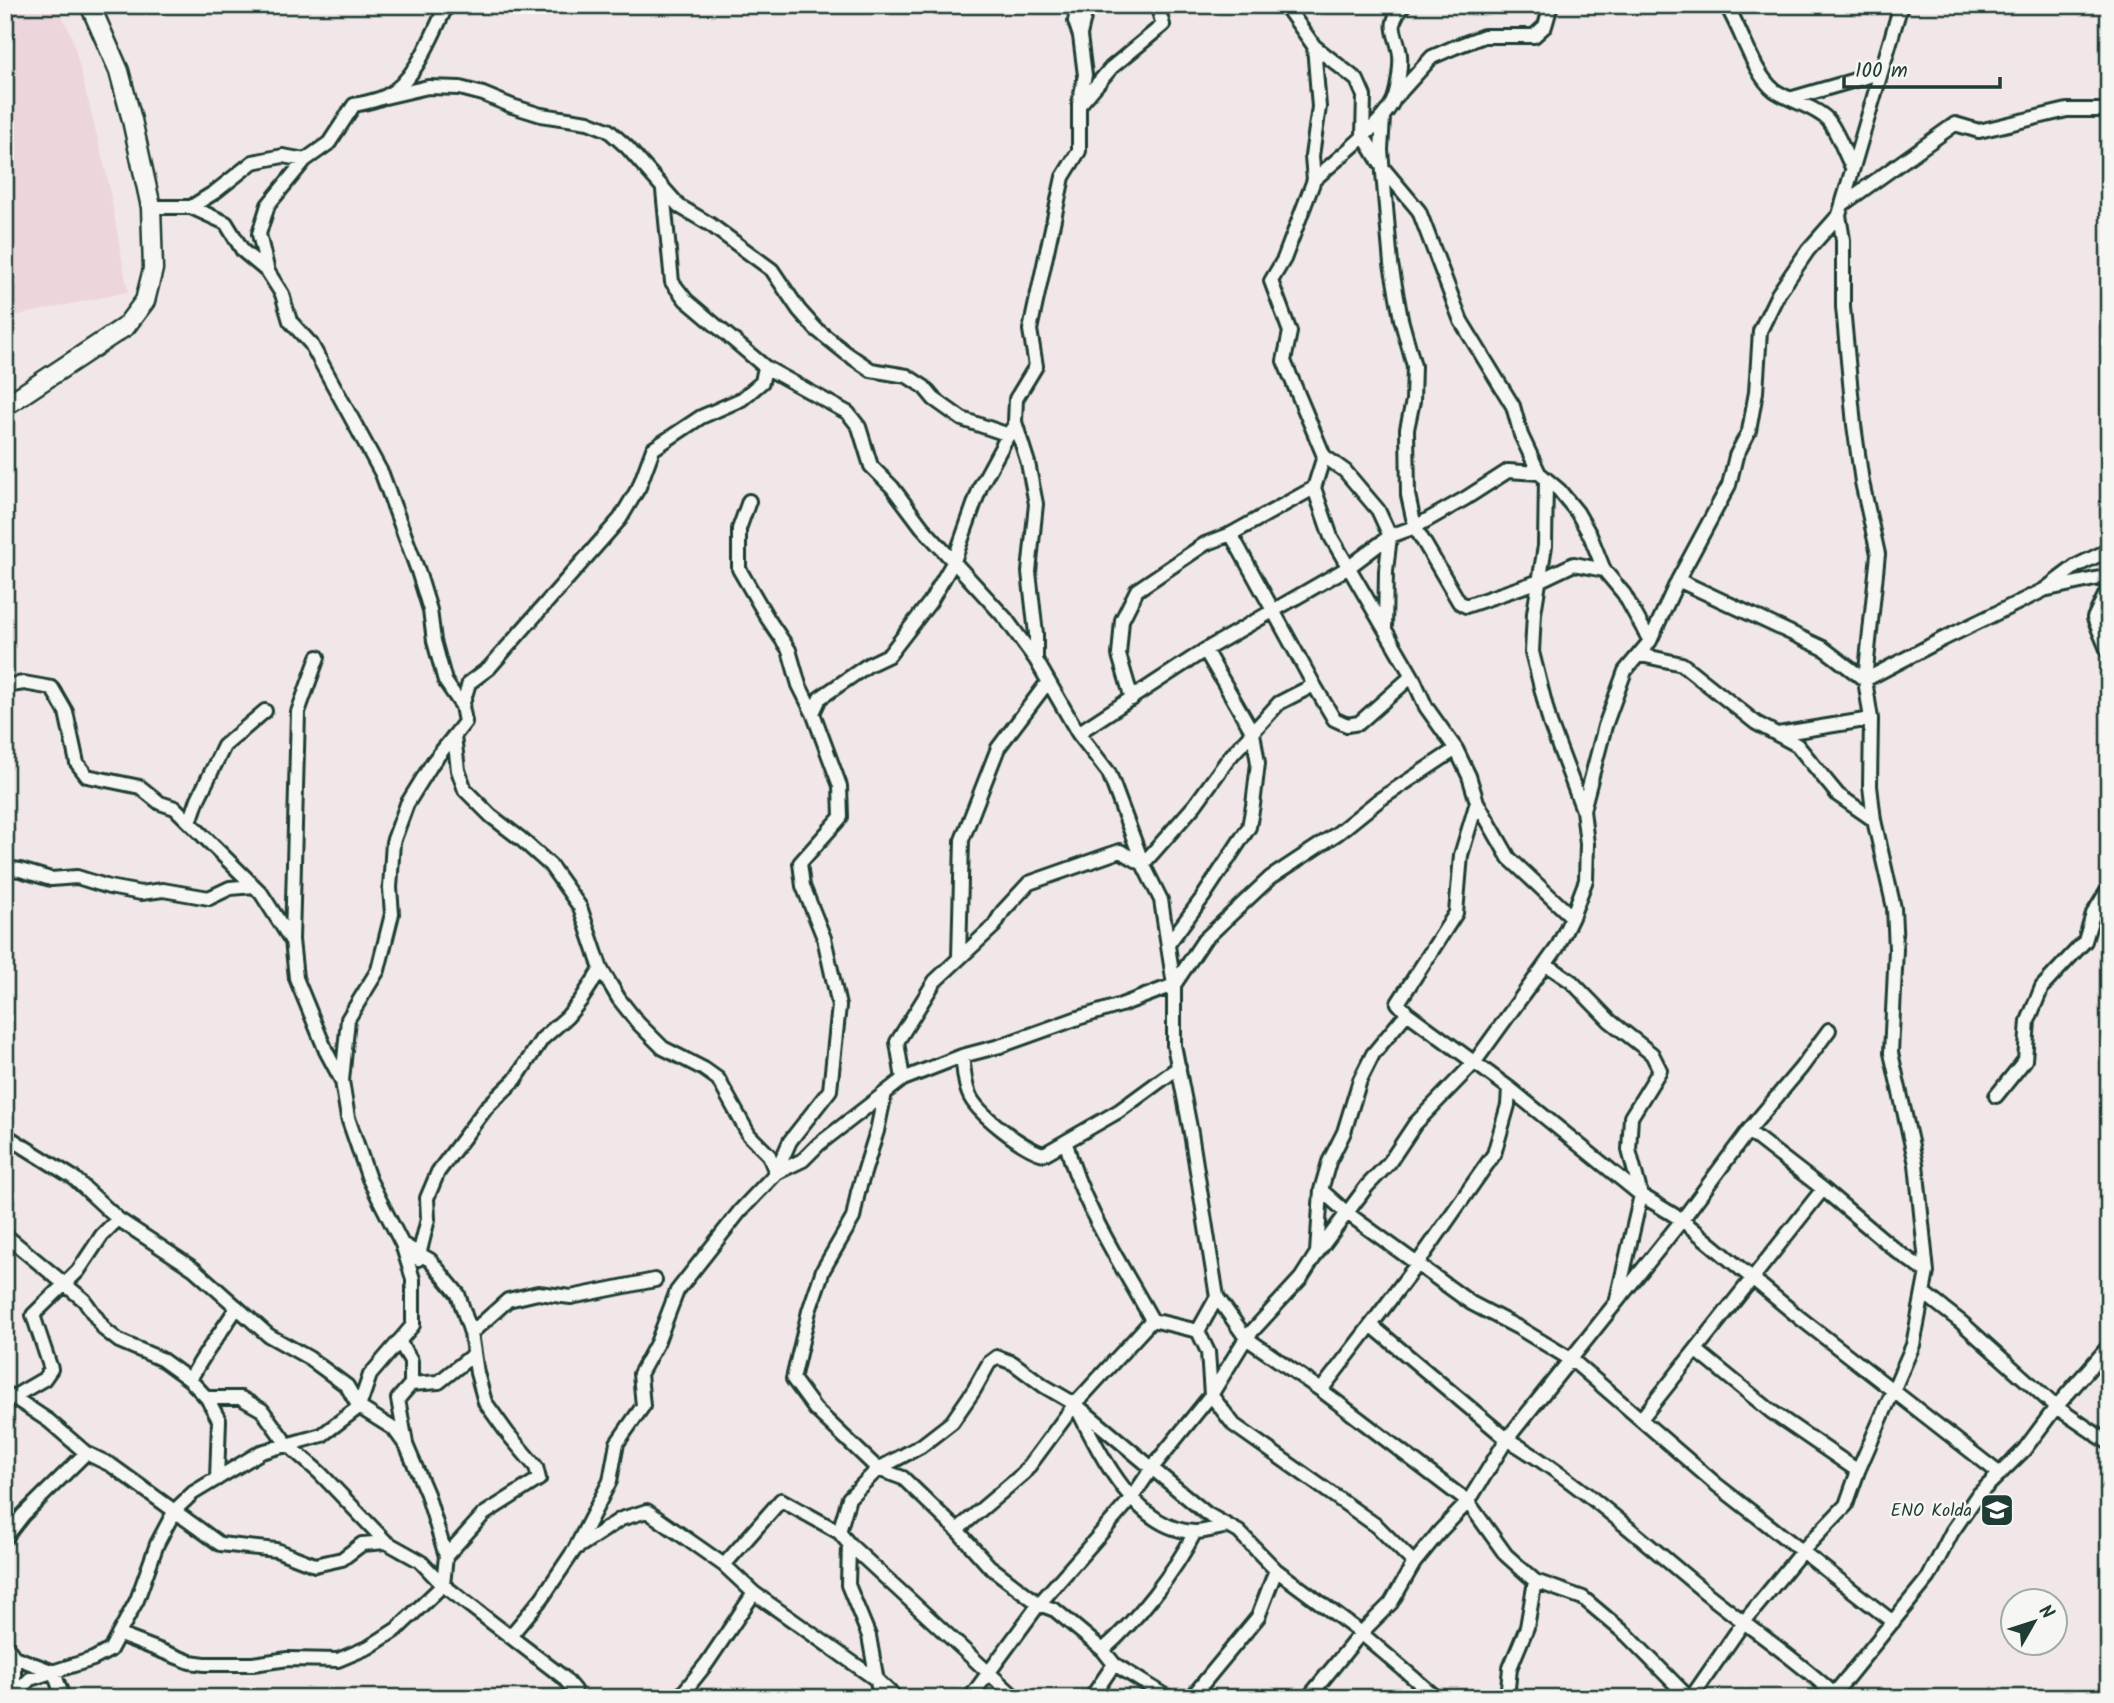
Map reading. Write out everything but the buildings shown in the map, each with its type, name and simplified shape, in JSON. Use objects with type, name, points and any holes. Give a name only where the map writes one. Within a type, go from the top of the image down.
[{"type":"main road","points":[[5,406],[126,326],[145,301],[153,269],[151,207],[119,71],[90,5]]},
{"type":"street","points":[[385,97],[410,75],[447,5]]},
{"type":"street","points":[[1036,660],[1029,572],[1036,504],[1028,463],[1015,422],[1016,400],[1036,366],[1030,330],[1063,177],[1079,151],[1080,104],[1085,75],[1080,36],[1074,21],[1078,5]]},
{"type":"street","points":[[1080,36],[1087,5]]},
{"type":"street","points":[[1080,104],[1111,68],[1163,25],[1157,5]]},
{"type":"street","points":[[1285,5],[1314,46],[1357,80],[1364,96],[1363,135],[1383,168],[1419,211],[1461,321],[1513,406],[1521,435],[1543,476],[1577,512],[1604,570],[1624,594],[1650,641]]},
{"type":"street","points":[[1394,98],[1400,56],[1393,32],[1394,16],[1404,5]]},
{"type":"street","points":[[1314,180],[1383,118],[1394,98],[1432,57],[1484,36],[1534,36],[1545,26],[1551,5]]},
{"type":"street","points":[[1726,5],[1758,68],[1774,90],[1793,98],[1827,119],[1852,167]]},
{"type":"street","points":[[663,190],[672,282],[686,300],[765,367],[848,413],[859,427],[871,466],[892,486],[922,527],[1006,619],[1036,660],[1078,733],[1109,773],[1143,864],[1161,900],[1174,985],[1174,1045],[1217,1297],[1246,1338],[1321,1390],[1468,1502],[1506,1555],[1535,1581],[1583,1598],[1627,1634],[1690,1698],[1743,1623],[1802,1550],[1846,1505],[1913,1345],[1925,1294],[1927,1272],[1916,1164],[1891,1053],[1896,949],[1894,908],[1874,820],[1870,786],[1871,719],[1865,680],[1878,554],[1854,425],[1843,307],[1841,210],[1901,5]]},
{"type":"street","points":[[1314,46],[1319,107],[1312,156],[1314,180],[1284,259],[1271,281],[1290,332],[1284,361],[1324,456],[1345,471],[1378,510],[1390,536],[1386,571],[1385,632]]},
{"type":"street","points":[[1793,98],[1869,76],[1881,69]]},
{"type":"street","points":[[462,706],[444,681],[433,641],[430,610],[382,474],[311,344],[290,321],[282,295],[268,272],[259,234],[268,205],[305,160],[329,143],[354,105],[428,87],[460,88],[541,115],[588,122],[608,130],[627,146],[679,205],[772,270],[799,310],[816,329],[846,353],[871,370],[907,376],[962,419],[1009,435]]},
{"type":"street","points":[[1583,810],[1605,726],[1625,671],[1650,641],[1678,580],[1729,485],[1736,456],[1749,431],[1756,392],[1760,331],[1778,294],[1808,250],[1841,210],[1955,124],[1979,131],[2067,110],[2109,110]]},
{"type":"street","points":[[1383,118],[1383,168],[1391,264],[1401,318],[1414,366],[1413,401],[1407,429],[1408,495],[1415,527],[1459,602],[1466,606],[1539,581],[1574,564],[1604,570]]},
{"type":"street","points":[[191,208],[253,162],[282,156],[305,160]]},
{"type":"street","points":[[151,207],[191,208],[226,223],[243,251],[268,272]]},
{"type":"street","points":[[413,1279],[402,1244],[369,1180],[348,1118],[342,1081],[348,1019],[378,970],[392,915],[390,888],[393,842],[407,804],[433,762],[464,722],[462,706],[469,683],[489,668],[620,519],[639,487],[653,449],[701,417],[742,399],[762,382],[765,367]]},
{"type":"street","points":[[813,713],[820,698],[868,664],[889,655],[930,602],[954,561],[981,485],[1015,422]]},
{"type":"street","points":[[1324,456],[1314,488],[1331,537],[1412,676],[1426,707],[1456,749],[1469,776],[1476,802],[1509,858],[1572,917]]},
{"type":"street","points":[[1078,733],[1205,650],[1349,567],[1390,536],[1415,527],[1508,471],[1543,476]]},
{"type":"street","points":[[970,1698],[1039,1604],[1131,1499],[1152,1468],[1211,1395],[1246,1338],[1301,1278],[1367,1186],[1389,1163],[1415,1124],[1474,1063],[1558,947],[1586,880],[1587,844],[1583,810],[1550,723],[1532,652],[1545,546],[1543,476]]},
{"type":"street","points":[[1132,699],[1119,655],[1122,620],[1138,590],[1205,544],[1231,534],[1314,488]]},
{"type":"street","points":[[511,1635],[542,1598],[575,1549],[610,1481],[617,1443],[643,1406],[640,1374],[657,1343],[677,1291],[740,1211],[776,1173],[790,1141],[830,1090],[839,1006],[824,938],[803,886],[800,863],[841,817],[840,786],[813,713],[799,685],[789,650],[739,569],[738,529],[749,501]]},
{"type":"street","points":[[1231,534],[1334,719],[1347,726],[1359,723],[1412,676]]},
{"type":"street","points":[[1865,680],[2044,590],[2076,566],[2109,550]]},
{"type":"street","points":[[2044,590],[2109,576]]},
{"type":"street","points":[[1678,580],[1823,648],[1865,680]]},
{"type":"street","points":[[2109,587],[2094,618],[2109,654]]},
{"type":"street","points":[[1169,943],[1249,827],[1258,763],[1253,733],[1205,650]]},
{"type":"street","points":[[1641,655],[1682,664],[1756,723],[1797,745],[1838,795],[1874,820]]},
{"type":"street","points":[[318,657],[298,712],[292,940],[296,978],[326,1051],[342,1081]]},
{"type":"street","points":[[5,685],[24,683],[52,688],[66,712],[77,763],[87,776],[139,787],[159,803],[175,808],[254,886],[292,940]]},
{"type":"street","points":[[959,957],[962,840],[998,748],[1047,683]]},
{"type":"street","points":[[1143,864],[1195,804],[1228,758],[1279,703],[1314,685]]},
{"type":"street","points":[[190,822],[224,746],[265,711]]},
{"type":"street","points":[[1778,734],[1871,719]]},
{"type":"street","points":[[454,736],[458,770],[465,790],[491,816],[522,839],[550,865],[580,907],[601,969],[619,999],[663,1048],[718,1079],[749,1135],[769,1155],[776,1173]]},
{"type":"street","points":[[776,1173],[803,1160],[819,1144],[903,1079],[962,1056],[1000,1046],[1174,985],[1204,940],[1270,878],[1456,749]]},
{"type":"street","points":[[1476,802],[1461,855],[1456,913],[1398,1003],[1407,1013],[1509,1088],[1641,1195],[1682,1220],[1752,1279],[2000,1474]]},
{"type":"street","points":[[903,1079],[897,1042],[935,981],[994,926],[1003,911],[1029,883],[1120,850],[1143,864]]},
{"type":"street","points":[[5,868],[51,879],[76,877],[141,893],[163,890],[209,898],[230,888],[254,886]]},
{"type":"street","points":[[1996,1096],[2025,1060],[2028,1021],[2042,987],[2085,941],[2094,914],[2109,888]]},
{"type":"street","points":[[1546,964],[1572,982],[1610,1021],[1652,1054],[1660,1070],[1631,1116],[1629,1150],[1641,1195],[1616,1305]]},
{"type":"street","points":[[13,1696],[30,1679],[93,1659],[110,1650],[137,1600],[157,1544],[175,1510],[194,1493],[261,1452],[322,1435],[359,1407],[370,1375],[413,1325],[413,1279],[428,1219],[427,1198],[438,1172],[486,1108],[515,1080],[542,1039],[567,1017],[581,1000],[601,969]]},
{"type":"street","points":[[1317,1253],[1321,1190],[1329,1162],[1344,1132],[1360,1080],[1373,1054],[1407,1013]]},
{"type":"street","points":[[1308,1698],[1361,1633],[1391,1603],[1414,1563],[1468,1502],[1507,1439],[1616,1305],[1748,1131],[1829,1030]]},
{"type":"street","points":[[962,1056],[969,1095],[991,1121],[1031,1151],[1044,1154],[1119,1111],[1179,1067]]},
{"type":"street","points":[[1321,1390],[1417,1264],[1494,1154],[1508,1105],[1509,1088]]},
{"type":"street","points":[[885,1093],[853,1218],[823,1270],[808,1311],[793,1379],[815,1409],[878,1469],[904,1478],[989,1566],[1039,1604],[1055,1610],[1103,1650],[1114,1664],[1169,1698]]},
{"type":"street","points":[[1748,1131],[1824,1189],[1898,1252],[1927,1272]]},
{"type":"street","points":[[5,1135],[74,1178],[118,1219],[194,1269],[268,1335],[347,1386],[359,1407],[394,1429],[407,1447]]},
{"type":"street","points":[[1066,1143],[1072,1166],[1094,1213],[1152,1320],[1198,1331]]},
{"type":"street","points":[[1641,1419],[1824,1189]]},
{"type":"street","points":[[1321,1190],[1347,1213],[1471,1303],[1572,1360],[1717,1485],[1893,1622]]},
{"type":"street","points":[[9,1396],[44,1379],[51,1369],[33,1315],[78,1271],[102,1235],[118,1219]]},
{"type":"street","points":[[5,1236],[84,1300],[105,1330],[119,1341],[161,1359],[190,1380],[207,1398],[219,1420],[217,1479]]},
{"type":"street","points":[[402,1244],[430,1260],[458,1294],[471,1333],[485,1402],[536,1467],[539,1479],[484,1514],[446,1556]]},
{"type":"street","points":[[471,1333],[508,1300],[538,1293],[570,1297],[654,1280]]},
{"type":"street","points":[[1925,1294],[1961,1322],[2056,1407],[2109,1443]]},
{"type":"street","points":[[1198,1331],[1217,1297]]},
{"type":"street","points":[[190,1380],[201,1358],[237,1307]]},
{"type":"street","points":[[957,1530],[1024,1472],[1074,1404],[1152,1320]]},
{"type":"street","points":[[1371,1325],[1507,1439],[1545,1462],[1743,1623],[1819,1680],[1833,1696],[1929,1577],[1952,1532],[1977,1496],[2024,1450],[2056,1407],[2109,1346]]},
{"type":"street","points":[[1198,1331],[1208,1352],[1211,1395],[1234,1425],[1377,1526],[1414,1563]]},
{"type":"street","points":[[120,1635],[198,1663],[253,1664],[288,1660],[338,1660],[369,1647],[397,1629],[443,1585],[446,1556],[427,1494],[407,1447],[398,1399],[411,1384],[411,1361],[400,1341]]},
{"type":"street","points":[[1696,1350],[1772,1412],[1858,1471]]},
{"type":"street","points":[[411,1384],[439,1382],[474,1354]]},
{"type":"street","points":[[839,1532],[849,1498],[878,1469],[921,1446],[952,1422],[989,1363],[997,1357],[1013,1363],[1074,1404],[1207,1514],[1240,1531],[1276,1570],[1361,1633],[1437,1698]]},
{"type":"street","points":[[9,1396],[49,1421],[86,1453],[111,1465],[220,1544],[275,1550],[315,1565],[342,1559],[362,1544],[386,1542]]},
{"type":"street","points":[[207,1398],[241,1398],[262,1410],[286,1443],[320,1473],[386,1542],[420,1560],[443,1585],[563,1677],[574,1690],[576,1698]]},
{"type":"street","points":[[1074,1404],[1103,1459],[1131,1499],[1167,1526],[1195,1532],[1227,1526]]},
{"type":"street","points":[[5,1538],[23,1515],[86,1453]]},
{"type":"street","points":[[724,1565],[781,1500],[839,1532],[1016,1698]]},
{"type":"street","points":[[575,1549],[621,1519],[647,1511],[724,1565],[754,1593],[877,1680],[896,1698]]},
{"type":"street","points":[[1103,1650],[1120,1635],[1156,1590],[1186,1550],[1195,1532]]},
{"type":"street","points":[[849,1544],[848,1585],[869,1636],[880,1698]]},
{"type":"street","points":[[1191,1698],[1258,1617],[1276,1570]]},
{"type":"street","points":[[1507,1698],[1510,1668],[1527,1627],[1535,1581]]},
{"type":"street","points":[[680,1698],[754,1593]]},
{"type":"street","points":[[5,1644],[14,1657],[54,1672]]},
{"type":"street","points":[[13,1696],[14,1657]]},
{"type":"street","points":[[1091,1698],[1114,1664]]},
{"type":"street","points":[[54,1672],[63,1698]]},
{"type":"shaded area","points":[[5,5],[57,5],[72,37],[107,175],[128,292],[5,318]]},
{"type":"place","name":"ENO Kolda","points":[[1997,1510]]}]
